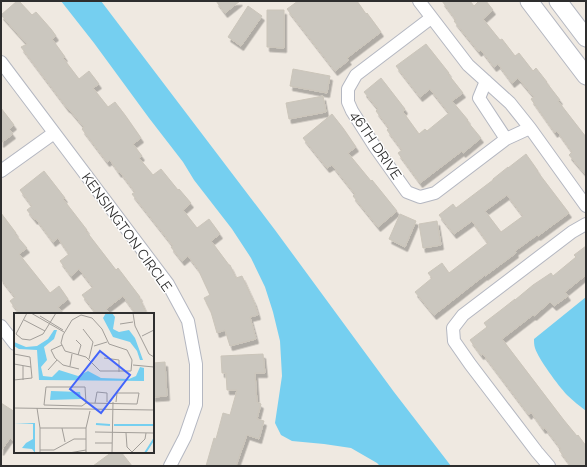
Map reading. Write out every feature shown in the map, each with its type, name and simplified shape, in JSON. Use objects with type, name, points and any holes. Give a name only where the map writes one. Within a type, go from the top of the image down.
[{"type":"main road","points":[[529,1],[586,76]]},
{"type":"main road","points":[[558,1],[586,38]]},
{"type":"street","points":[[419,1],[468,65],[510,103],[530,128],[586,206]]},
{"type":"street","name":"46TH DRIVE","points":[[431,18],[356,75],[348,88],[348,102],[352,111],[407,192],[420,197],[435,193],[506,139],[530,128]]},
{"type":"street","name":"KENSINGTON CIRCLE","points":[[1,62],[168,284],[188,321],[196,364],[196,404],[185,437],[170,466]]},
{"type":"street","points":[[486,81],[479,98],[506,139]]},
{"type":"street","points":[[1,171],[54,133]]},
{"type":"street","points":[[549,466],[458,347],[454,341],[453,328],[463,315],[572,232],[586,224]]},
{"type":"street","points":[[1,326],[14,343]]},
{"type":"water","points":[[61,1],[101,1],[275,230],[394,392],[451,466],[380,466],[351,448],[292,441],[281,435],[275,423],[282,376],[280,341],[265,287],[251,258],[232,229],[194,180],[183,162]]},
{"type":"water","points":[[586,297],[586,411],[567,395],[549,372],[537,353],[534,339]]},
{"type":"building","points":[[17,1],[19,1],[32,15],[36,12],[51,29],[56,36],[52,39],[65,57],[63,58],[79,79],[89,71],[99,84],[93,88],[108,107],[115,102],[141,138],[133,144],[142,156],[139,158],[153,175],[161,169],[191,203],[183,210],[197,228],[209,219],[220,234],[211,241],[230,265],[236,278],[242,276],[254,302],[258,315],[250,317],[256,339],[230,346],[225,330],[217,333],[211,312],[204,298],[210,295],[198,269],[188,256],[182,261],[171,247],[173,246],[132,194],[135,192],[120,172],[119,173],[110,160],[107,162],[82,129],[84,127],[67,108],[21,47],[27,44],[1,15]]},
{"type":"building","points":[[216,1],[240,1],[225,13]]},
{"type":"building","points":[[298,1],[357,1],[381,32],[347,58],[349,60],[335,71],[287,9]]},
{"type":"building","points":[[442,1],[470,1],[474,6],[479,1],[486,1],[493,10],[483,19],[500,40],[502,39],[515,56],[519,53],[533,71],[536,68],[560,100],[558,101],[586,137],[586,175],[569,155],[572,152],[557,131],[555,133],[531,99],[534,97],[518,78],[512,83],[498,64],[494,67],[481,50],[479,52],[454,21],[456,20]]},
{"type":"building","points":[[248,6],[262,16],[241,46],[228,37]]},
{"type":"building","points":[[267,10],[284,10],[284,48],[267,47]]},
{"type":"building","points":[[426,44],[463,93],[452,101],[481,138],[463,153],[462,151],[420,183],[398,153],[402,150],[387,130],[389,128],[376,111],[378,109],[364,92],[381,78],[405,109],[403,112],[419,134],[425,129],[427,131],[449,113],[430,89],[420,97],[396,66]]},
{"type":"building","points":[[293,69],[330,76],[327,93],[290,86]]},
{"type":"building","points":[[323,96],[326,112],[289,119],[286,103]]},
{"type":"building","points":[[1,108],[14,125],[9,129],[13,134],[1,143]]},
{"type":"building","points":[[332,114],[356,147],[348,153],[397,211],[378,227],[353,196],[355,194],[332,165],[327,168],[303,138]]},
{"type":"building","points":[[526,154],[569,213],[515,251],[516,253],[434,315],[415,292],[432,278],[428,273],[442,263],[449,273],[488,243],[472,221],[454,234],[439,215],[453,204],[456,208]],"holes":[[[507,195],[523,216],[501,232],[485,211]]]},
{"type":"building","points":[[44,171],[65,198],[63,199],[87,230],[86,231],[116,270],[118,268],[140,297],[147,313],[135,313],[123,296],[106,309],[109,313],[96,313],[82,295],[93,287],[79,269],[71,276],[60,261],[69,254],[58,238],[53,242],[36,219],[35,220],[27,210],[32,206],[20,190]]},
{"type":"building","points":[[1,213],[16,233],[15,234],[27,248],[19,254],[50,293],[59,286],[68,299],[58,307],[63,313],[19,313],[10,301],[15,297],[1,279]]},
{"type":"building","points":[[400,214],[416,221],[405,247],[389,239]]},
{"type":"building","points":[[437,221],[441,245],[423,248],[419,224]]},
{"type":"building","points":[[586,246],[586,275],[565,292],[568,296],[554,306],[550,302],[534,316],[533,315],[502,339],[563,419],[586,446],[586,466],[571,466],[559,450],[561,449],[545,428],[543,429],[531,412],[529,415],[483,354],[481,355],[470,340],[487,327],[484,323],[533,285],[551,273],[553,276],[576,257],[574,255]]},
{"type":"building","points":[[263,354],[265,373],[255,373],[257,402],[261,404],[257,419],[264,421],[259,439],[247,435],[236,466],[206,466],[214,438],[216,439],[223,413],[230,415],[237,390],[227,390],[226,373],[222,373],[221,356]]},
{"type":"building","points":[[165,362],[167,396],[154,397],[154,363]]},
{"type":"building","points":[[1,403],[14,411],[14,441],[10,438],[1,451]]},
{"type":"building","points":[[111,453],[122,453],[132,466],[93,466]]}]
